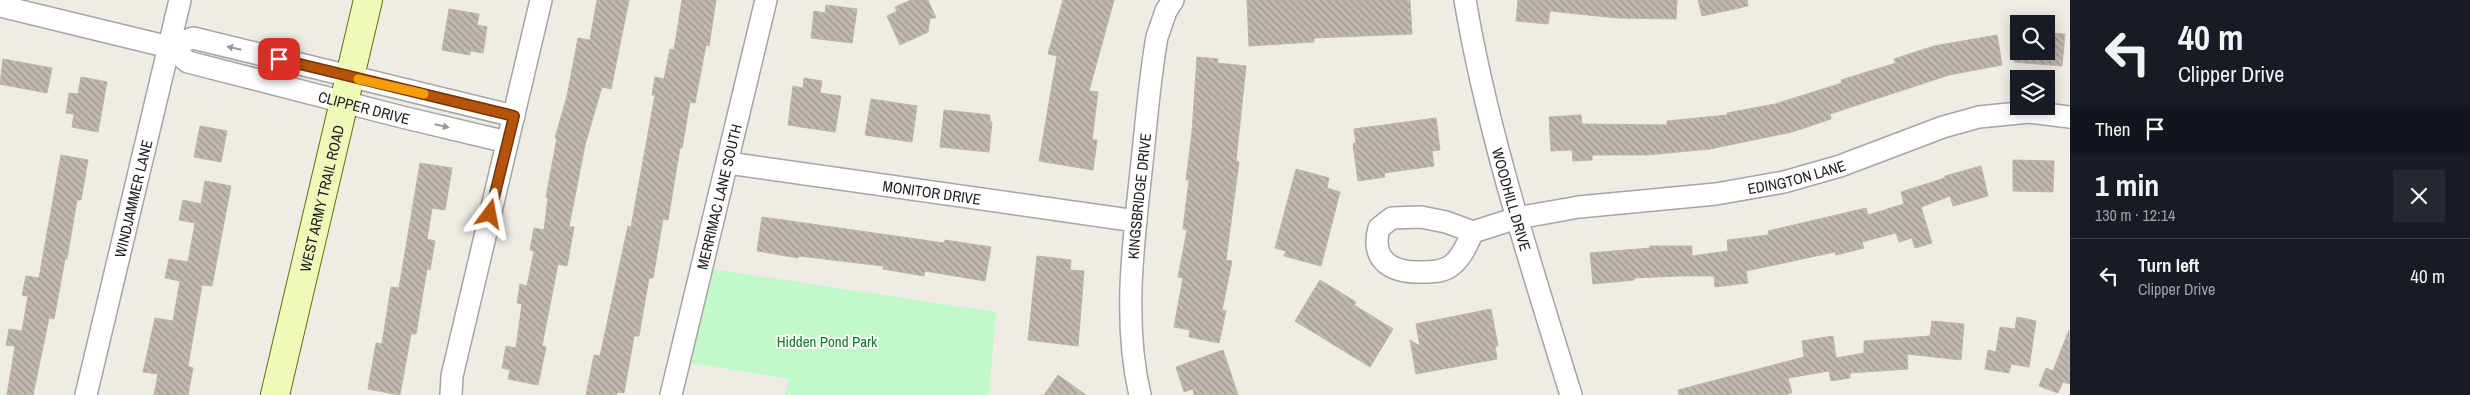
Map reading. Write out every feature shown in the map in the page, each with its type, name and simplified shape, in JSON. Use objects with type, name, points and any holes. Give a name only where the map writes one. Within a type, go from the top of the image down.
[{"type":"main road","name":"WEST ARMY TRAIL ROAD","points":[[275,395],[368,0]]},
{"type":"street","name":"WINDJAMMER LANE","points":[[86,395],[180,0]]},
{"type":"street","points":[[451,395],[452,376],[541,0]]},
{"type":"street","name":"MERRIMAC LANE SOUTH","points":[[671,395],[766,0]]},
{"type":"street","name":"KINGSBRIDGE DRIVE","points":[[1140,395],[1132,356],[1131,286],[1136,221],[1156,37],[1166,11],[1173,0]]},
{"type":"street","name":"WOODHILL DRIVE","points":[[1465,0],[1476,65],[1516,218],[1571,395]]},
{"type":"street","points":[[0,6],[169,47]]},
{"type":"street","name":"CLIPPER DRIVE","points":[[169,47],[193,38],[508,142]]},
{"type":"street","name":"CLIPPER DRIVE","points":[[347,89],[514,116]]},
{"type":"street","name":"EDINGTON LANE","points":[[1473,232],[1516,218],[1601,204],[1716,194],[1784,182],[1840,166],[1943,127],[1979,117],[2029,112],[2070,117]]},
{"type":"street","name":"MONITOR DRIVE","points":[[728,164],[1136,221]]},
{"type":"green space","name":"Hidden Pond Park","points":[[713,269],[996,312],[989,395],[785,395],[789,379],[690,363]]},
{"type":"building","points":[[597,0],[629,0],[611,89],[602,87],[585,145],[569,227],[574,227],[567,266],[558,264],[542,346],[546,347],[538,385],[508,379],[510,370],[502,368],[506,346],[516,348],[522,304],[517,303],[520,284],[527,286],[534,251],[530,250],[534,228],[544,230],[548,198],[546,197],[557,138],[555,138],[567,96],[578,38],[590,40]]},
{"type":"building","points":[[682,0],[716,0],[709,46],[706,45],[695,103],[690,102],[668,220],[663,219],[653,278],[649,278],[639,336],[634,336],[624,393],[617,392],[617,395],[586,395],[594,355],[600,356],[628,226],[631,227],[655,95],[652,95],[655,77],[664,79],[670,49],[674,50]]},
{"type":"building","points":[[911,0],[928,0],[936,18],[930,18],[928,32],[900,45],[887,16],[897,11],[895,7]]},
{"type":"building","points":[[1063,0],[1114,0],[1089,91],[1098,92],[1092,140],[1097,140],[1093,170],[1039,161],[1057,56],[1048,54]]},
{"type":"building","points":[[1247,0],[1410,0],[1412,34],[1314,38],[1314,42],[1249,46]]},
{"type":"building","points":[[1518,0],[1677,0],[1676,19],[1617,18],[1550,11],[1548,24],[1516,21]]},
{"type":"building","points":[[1698,0],[1747,0],[1748,6],[1702,16]]},
{"type":"building","points":[[826,5],[857,9],[852,43],[811,38],[814,11],[825,13]]},
{"type":"building","points":[[449,9],[479,14],[477,25],[487,27],[483,53],[470,51],[470,55],[442,50]]},
{"type":"building","points":[[2055,33],[2065,34],[2062,66],[2014,62],[2014,60],[2055,60]]},
{"type":"building","points":[[1997,35],[2002,65],[1949,75],[1830,114],[1831,119],[1792,132],[1710,149],[1647,155],[1592,155],[1592,160],[1573,161],[1572,150],[1551,151],[1549,117],[1581,115],[1582,124],[1667,125],[1667,121],[1727,115],[1727,113],[1775,104],[1842,83],[1841,80],[1896,63],[1894,59],[1934,46]]},
{"type":"building","points":[[1197,57],[1218,59],[1217,63],[1246,66],[1236,161],[1239,162],[1226,260],[1232,261],[1222,310],[1226,311],[1219,343],[1189,337],[1190,330],[1174,327],[1183,278],[1178,277],[1187,230],[1183,229],[1189,180],[1186,180],[1192,132]]},
{"type":"building","points":[[3,59],[52,68],[47,93],[0,84]]},
{"type":"building","points":[[81,77],[107,82],[98,132],[72,127],[74,114],[66,113],[69,93],[78,94]]},
{"type":"building","points":[[804,78],[822,81],[820,93],[841,96],[835,132],[788,125],[793,86],[803,88]]},
{"type":"building","points":[[871,99],[917,106],[912,142],[865,135]]},
{"type":"building","points":[[944,110],[990,115],[990,122],[992,122],[989,152],[940,147]]},
{"type":"building","points":[[1436,118],[1440,150],[1432,151],[1434,166],[1384,173],[1385,177],[1358,181],[1353,144],[1356,143],[1354,129]]},
{"type":"building","points":[[200,126],[227,131],[221,162],[194,157]]},
{"type":"building","points":[[61,155],[88,160],[81,200],[77,200],[54,319],[49,318],[33,395],[7,395],[15,346],[6,345],[9,329],[22,331],[28,296],[22,295],[26,276],[39,278]]},
{"type":"building","points":[[2013,160],[2054,161],[2053,192],[2013,191]]},
{"type":"building","points":[[420,163],[452,168],[445,210],[432,208],[427,239],[435,241],[430,270],[427,269],[416,334],[411,334],[400,395],[368,389],[376,343],[382,344],[391,287],[399,288]]},
{"type":"building","points":[[1981,166],[1988,196],[1953,206],[1950,196],[1921,207],[1932,243],[1915,248],[1912,238],[1899,242],[1896,233],[1862,242],[1864,248],[1836,255],[1835,252],[1746,271],[1748,283],[1715,287],[1714,276],[1634,278],[1634,280],[1593,284],[1590,253],[1650,248],[1650,246],[1692,246],[1692,256],[1728,251],[1727,240],[1769,235],[1768,231],[1866,208],[1868,215],[1904,204],[1901,192],[1945,178],[1945,176]]},
{"type":"building","points":[[1296,169],[1329,178],[1327,188],[1340,192],[1321,266],[1284,256],[1286,251],[1275,248]]},
{"type":"building","points":[[205,181],[231,186],[212,286],[202,285],[188,366],[193,368],[188,395],[154,395],[158,374],[143,372],[155,318],[173,321],[180,281],[165,278],[169,259],[188,262],[195,223],[179,220],[183,200],[201,204]]},
{"type":"building","points":[[762,217],[944,243],[945,240],[991,247],[985,281],[925,271],[924,276],[883,269],[883,266],[799,256],[798,258],[757,251]]},
{"type":"building","points":[[1037,256],[1071,260],[1070,270],[1084,271],[1078,346],[1028,340]]},
{"type":"building","points":[[1320,280],[1356,302],[1354,305],[1393,329],[1370,367],[1295,321]]},
{"type":"building","points":[[1491,309],[1498,346],[1495,346],[1497,359],[1416,374],[1410,340],[1420,346],[1416,324]]},
{"type":"building","points":[[2017,317],[2036,321],[2029,367],[2011,364],[2009,373],[1985,369],[1988,350],[1996,352],[2000,327],[2015,329]]},
{"type":"building","points":[[1932,321],[1964,324],[1961,360],[1907,354],[1908,369],[1850,373],[1850,378],[1831,381],[1829,371],[1788,378],[1792,393],[1784,395],[1679,395],[1678,390],[1804,357],[1802,341],[1833,336],[1836,358],[1864,353],[1864,341],[1930,336]]},
{"type":"building","points":[[2069,330],[2070,384],[2063,382],[2058,393],[2039,386],[2046,368],[2053,371]]},
{"type":"building","points":[[1223,350],[1238,395],[1194,395],[1193,389],[1184,392],[1176,367]]},
{"type":"building","points":[[1058,375],[1086,395],[1044,395]]},
{"type":"slow traffic","points":[[358,79],[424,94]]},
{"type":"route","points":[[279,59],[514,116],[490,214]]}]
